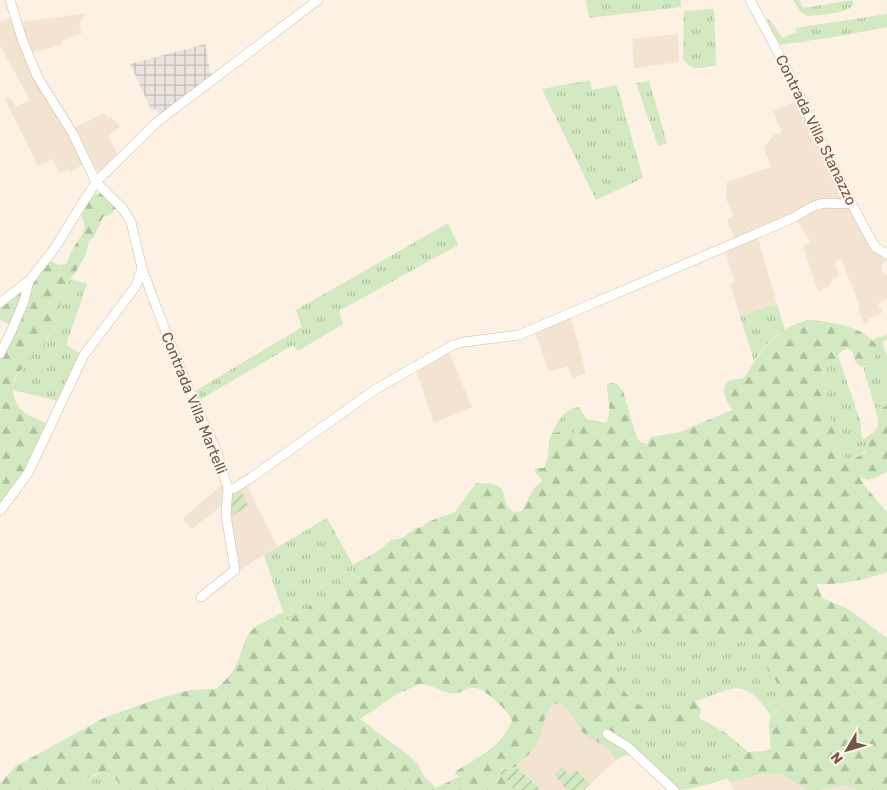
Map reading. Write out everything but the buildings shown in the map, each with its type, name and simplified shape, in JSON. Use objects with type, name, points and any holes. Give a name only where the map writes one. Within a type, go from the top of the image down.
[{"type":"street","name":"Contrada Villa Martelli","points":[[10,0],[22,39],[37,76],[73,134],[96,182],[123,209],[131,222],[142,268],[192,397],[217,452],[228,488],[226,515],[235,570],[201,597]]},
{"type":"street","points":[[0,304],[28,281],[54,249],[96,182],[157,122],[318,0]]},
{"type":"street","name":"Contrada Villa Stanazzo","points":[[750,0],[780,54],[851,203],[875,247],[887,254]]},
{"type":"street","points":[[228,488],[235,488],[252,477],[376,389],[453,346],[464,342],[518,335],[793,218],[815,205],[851,203]]},
{"type":"street","points":[[0,511],[28,472],[47,437],[84,355],[136,286],[142,268]]},
{"type":"street","points":[[0,354],[24,300],[28,281]]},
{"type":"street","points":[[607,734],[628,747],[674,790]]},
{"type":"shaded area","points":[[85,13],[79,26],[82,33],[61,41],[62,45],[30,53],[19,23]]},
{"type":"shaded area","points":[[12,17],[35,79],[50,106],[68,131],[104,113],[120,126],[108,136],[118,155],[100,174],[91,160],[70,172],[68,169],[60,173],[53,159],[38,166],[5,99],[10,97],[16,107],[30,100],[0,45],[0,22]]},
{"type":"shaded area","points":[[678,34],[679,62],[634,68],[632,39]]},
{"type":"shaded area","points":[[205,44],[210,71],[213,75],[160,117],[156,109],[152,111],[130,64]]},
{"type":"shaded area","points":[[797,101],[861,231],[873,250],[887,260],[881,266],[883,273],[887,275],[887,299],[878,304],[883,312],[869,319],[869,322],[864,324],[859,311],[859,304],[841,259],[835,262],[839,276],[833,279],[830,286],[818,291],[803,246],[811,242],[796,219],[757,235],[777,304],[740,316],[730,284],[735,282],[724,248],[737,242],[727,220],[734,216],[726,199],[727,182],[771,167],[764,148],[774,135],[782,132],[773,111]]},
{"type":"shaded area","points":[[570,314],[586,373],[572,378],[568,366],[549,371],[534,330]]},
{"type":"shaded area","points":[[448,350],[472,407],[434,423],[415,368]]},
{"type":"shaded area","points":[[246,484],[277,546],[239,571],[223,505],[191,529],[183,518],[222,485]]},
{"type":"shaded area","points":[[558,703],[571,712],[589,738],[608,745],[616,760],[584,790],[514,790],[516,767],[521,759],[532,752],[548,710],[551,705]]},
{"type":"shaded area","points":[[763,772],[780,774],[809,790],[734,790],[730,782]]},
{"type":"shaded area","points":[[842,785],[855,788],[856,790],[820,790]]},
{"type":"green space","points":[[586,0],[681,0],[681,7],[589,18]]},
{"type":"green space","points":[[793,0],[800,0],[803,8],[853,0],[853,5],[839,12],[807,16],[800,11]]},
{"type":"green space","points":[[714,9],[716,65],[702,68],[690,66],[683,59],[684,11]]},
{"type":"green space","points":[[887,14],[887,27],[779,45],[766,19],[770,20],[782,38],[797,32],[795,28]]},
{"type":"green space","points":[[590,80],[592,90],[617,85],[643,178],[596,200],[542,89]]},
{"type":"green space","points":[[649,81],[667,143],[658,146],[636,83]]},
{"type":"green space","points":[[100,193],[114,201],[118,207],[111,214],[103,217],[94,237],[89,241],[85,256],[75,273],[62,289],[63,296],[58,312],[60,319],[58,324],[50,333],[44,346],[31,354],[30,364],[18,373],[13,382],[14,397],[21,410],[47,424],[23,476],[0,507],[0,359],[15,327],[0,320],[0,307],[20,292],[49,260],[59,265],[66,264],[84,229],[80,212],[92,195]]},
{"type":"green space","points":[[448,223],[458,245],[339,311],[343,324],[298,351],[293,345],[196,402],[192,393],[302,327],[296,310]]},
{"type":"green space","points":[[71,279],[87,284],[66,345],[81,354],[59,401],[13,390],[16,378],[29,364],[31,354],[46,345],[50,333],[55,328],[62,289]]},
{"type":"green space","points":[[777,304],[785,330],[768,344],[754,361],[740,316]]},
{"type":"green space","points":[[807,320],[846,326],[864,334],[878,347],[873,360],[868,365],[861,367],[855,361],[853,352],[847,348],[840,352],[833,363],[827,363],[822,370],[823,390],[827,398],[827,405],[833,426],[847,460],[864,453],[867,442],[862,440],[875,430],[878,424],[875,408],[884,407],[887,404],[887,472],[869,480],[859,477],[887,513],[887,572],[835,584],[817,584],[822,598],[848,609],[887,638],[887,790],[856,790],[855,788],[842,785],[820,790],[809,790],[780,774],[763,773],[730,782],[722,767],[728,758],[748,752],[765,751],[771,748],[769,726],[771,716],[780,710],[782,695],[767,661],[745,642],[715,634],[680,638],[640,632],[625,625],[617,625],[614,659],[616,671],[625,692],[642,706],[665,710],[686,697],[695,701],[701,710],[699,718],[692,723],[681,726],[622,724],[615,729],[619,738],[633,756],[626,755],[616,760],[608,748],[585,735],[569,711],[558,703],[551,705],[532,752],[516,767],[499,770],[514,790],[123,790],[111,776],[98,773],[72,790],[0,790],[0,783],[16,766],[104,718],[157,699],[190,690],[216,689],[227,679],[233,670],[246,639],[258,625],[266,628],[275,622],[285,622],[328,596],[334,586],[352,575],[359,577],[370,568],[370,559],[373,554],[391,540],[402,538],[428,522],[454,513],[476,483],[494,484],[502,489],[507,506],[513,512],[522,511],[534,488],[542,482],[541,478],[534,471],[536,468],[544,468],[546,464],[552,433],[560,432],[567,437],[573,435],[580,419],[606,423],[609,414],[607,386],[610,383],[617,384],[623,391],[636,436],[640,442],[647,444],[651,437],[680,432],[732,410],[724,394],[727,383],[731,380],[744,378],[756,359],[770,343],[786,329]],"holes":[[[424,684],[451,693],[458,693],[472,688],[480,689],[502,707],[512,721],[496,745],[456,771],[455,775],[460,776],[436,788],[423,775],[418,764],[360,719],[397,694]]]},
{"type":"green space","points":[[887,335],[887,339],[882,342],[887,356],[887,404],[884,407],[875,408],[863,367],[866,367],[878,347],[873,340]]},
{"type":"green space","points":[[838,356],[860,420],[862,439],[867,442],[868,447],[861,455],[846,460],[833,426],[827,398],[823,390],[822,370],[827,363],[833,363]]},
{"type":"green space","points":[[578,407],[586,419],[580,419],[573,435],[567,437],[560,432],[552,433],[568,411]]},
{"type":"green space","points":[[241,490],[248,506],[230,517],[231,498]]},
{"type":"green space","points":[[327,518],[353,565],[373,554],[370,559],[370,568],[359,577],[352,575],[334,586],[328,596],[285,622],[275,622],[266,628],[258,625],[283,612],[264,555]]},
{"type":"green space","points":[[617,625],[625,625],[640,632],[680,638],[715,634],[745,642],[767,661],[782,695],[780,710],[775,711],[771,716],[753,694],[737,688],[695,701],[686,697],[665,710],[642,706],[625,692],[616,671],[614,647]]},
{"type":"green space","points":[[699,718],[726,733],[748,752],[728,758],[722,767],[728,778],[713,783],[714,779],[691,770],[684,776],[684,784],[688,789],[677,790],[619,738],[614,728],[622,724],[635,723],[643,726],[652,724],[668,727],[692,723]]},
{"type":"green space","points":[[704,766],[711,769],[714,775],[713,783],[688,789],[682,779],[692,770]]},
{"type":"green space","points":[[516,767],[540,789],[514,790],[498,770]]},
{"type":"green space","points":[[562,767],[569,775],[576,770],[590,784],[584,790],[567,790],[554,774]]},
{"type":"green space","points":[[103,773],[115,779],[123,790],[72,790],[94,775]]}]
